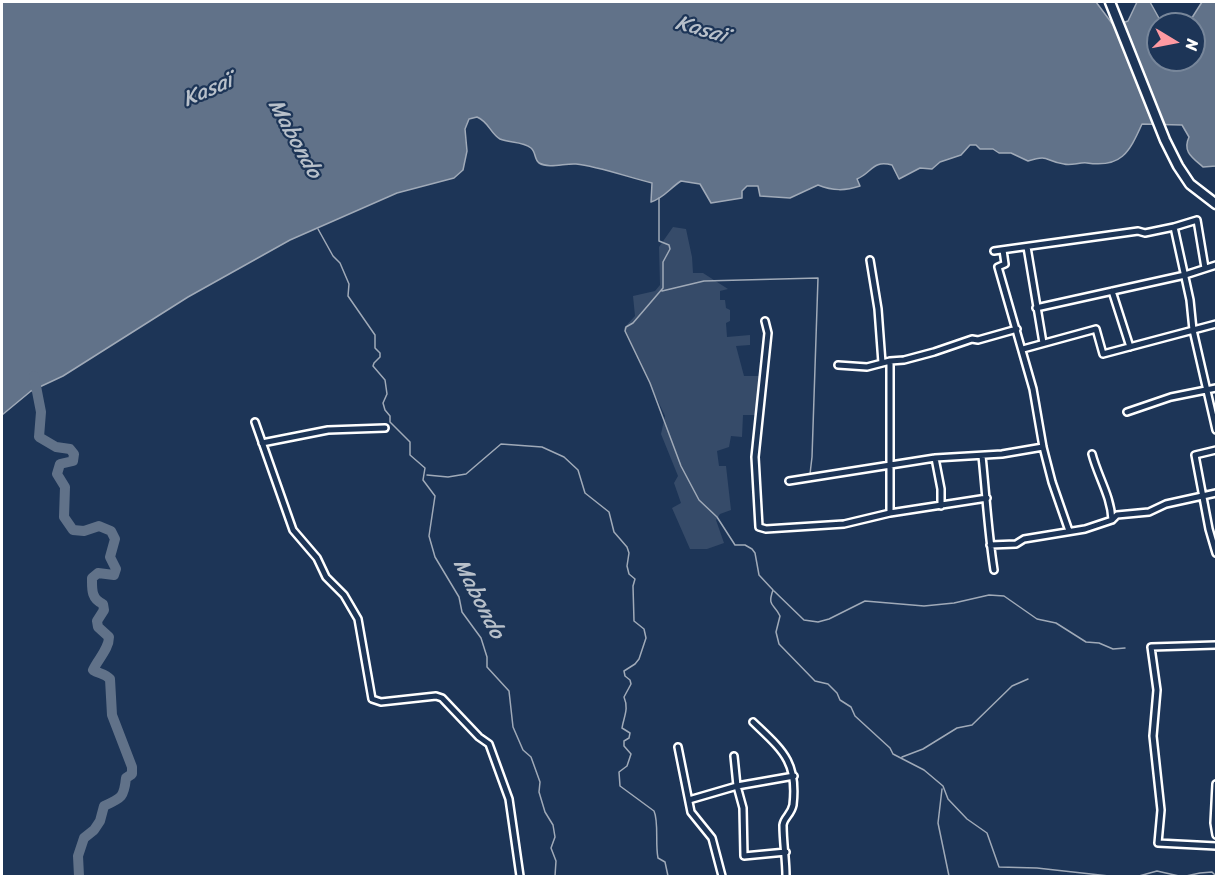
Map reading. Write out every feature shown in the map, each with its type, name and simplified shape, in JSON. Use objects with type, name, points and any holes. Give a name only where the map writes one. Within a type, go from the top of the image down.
[{"type":"main road","points":[[1110,2],[1165,140],[1190,184],[1216,204]]},
{"type":"street","points":[[994,251],[1138,231],[1145,233],[1197,220],[1205,268]]},
{"type":"street","points":[[1174,227],[1178,254],[1185,275],[1193,330],[1216,430]]},
{"type":"street","points":[[1027,247],[1043,343]]},
{"type":"street","points":[[1003,250],[1005,264],[998,267],[1034,389],[1043,447],[1052,482],[1069,531]]},
{"type":"street","points":[[870,260],[878,309],[882,363]]},
{"type":"street","points":[[1036,308],[1185,275],[1216,265]]},
{"type":"street","points":[[1112,291],[1130,347]]},
{"type":"street","points":[[765,321],[768,333],[755,457],[759,527],[766,529],[844,524],[890,513],[987,498]]},
{"type":"street","points":[[1023,349],[1096,329],[1103,354],[1216,324]]},
{"type":"street","points":[[837,365],[867,367],[913,358],[972,339],[978,340],[1017,330]]},
{"type":"street","points":[[890,361],[890,513]]},
{"type":"street","points":[[1127,412],[1171,397],[1216,388]]},
{"type":"street","points":[[255,422],[293,530],[317,558],[326,577],[344,596],[358,619],[372,699],[381,702],[436,696],[442,698],[479,737],[489,744],[509,799],[520,876]]},
{"type":"street","points":[[262,443],[328,430],[385,428]]},
{"type":"street","points":[[789,481],[935,458],[982,456],[1043,447]]},
{"type":"street","points":[[1216,450],[1195,455],[1216,553]]},
{"type":"street","points":[[1092,454],[1097,473],[1112,505],[1112,520]]},
{"type":"street","points":[[982,456],[994,570]]},
{"type":"street","points":[[935,458],[941,489],[941,506]]},
{"type":"street","points":[[990,544],[1016,544],[1024,539],[1085,529],[1112,520],[1118,515],[1149,512],[1166,504],[1216,493]]},
{"type":"street","points":[[1216,645],[1151,647],[1157,690],[1153,736],[1161,810],[1158,843],[1216,846]]},
{"type":"street","points":[[753,722],[775,744],[792,767],[794,776],[792,811],[783,824],[786,876]]},
{"type":"street","points":[[678,747],[691,812],[712,838],[723,876]]},
{"type":"street","points":[[734,756],[737,786],[743,808],[744,856],[786,852]]},
{"type":"street","points":[[689,800],[737,786],[794,776]]},
{"type":"street","points":[[1216,784],[1216,835]]},
{"type":"shaded area","points":[[673,227],[686,229],[693,273],[703,273],[728,289],[720,291],[720,300],[725,300],[726,308],[730,310],[730,321],[726,323],[727,337],[750,335],[750,345],[736,346],[744,376],[761,376],[757,415],[743,415],[742,437],[731,436],[729,447],[717,451],[719,466],[726,466],[731,510],[720,514],[716,520],[724,543],[707,549],[690,549],[672,508],[681,503],[674,483],[678,476],[661,434],[665,416],[624,328],[635,316],[633,296],[655,291],[660,285],[659,247]]},
{"type":"water","name":"Kasaï","points":[[2,2],[1096,2],[1114,26],[1128,21],[1137,2],[1150,2],[1156,12],[1146,12],[1146,72],[1206,72],[1206,12],[1196,12],[1202,2],[1216,2],[1216,166],[1203,167],[1192,158],[1187,147],[1189,137],[1182,125],[1142,124],[1128,150],[1116,161],[1108,163],[1067,164],[1044,158],[1028,161],[1011,153],[999,153],[993,149],[980,149],[976,145],[970,145],[961,155],[940,162],[932,169],[920,168],[899,179],[892,165],[876,165],[857,179],[860,186],[849,189],[839,190],[818,185],[790,198],[760,196],[758,186],[747,186],[742,191],[742,198],[711,203],[700,184],[681,181],[651,202],[652,183],[584,165],[543,165],[537,161],[531,148],[524,144],[500,139],[477,117],[469,119],[465,129],[467,151],[463,170],[454,178],[397,193],[290,240],[188,297],[63,376],[31,391],[2,415]]},
{"type":"waterway","points":[[659,198],[659,241],[669,245],[670,249],[663,262],[663,288],[633,323],[626,327],[625,331],[650,383],[681,466],[699,500],[717,517],[735,545],[745,545],[755,553],[759,575],[773,590],[771,602],[780,616],[776,632],[779,644],[815,681],[828,684],[840,700],[851,707],[855,716],[890,748],[893,754],[924,770],[943,786],[948,799],[967,819],[987,833],[999,867],[1037,868],[1109,876]]},
{"type":"waterway","name":"Mabondo","points":[[318,229],[333,256],[340,263],[349,284],[348,296],[375,335],[375,348],[380,353],[380,357],[373,366],[385,380],[387,394],[383,403],[390,416],[390,422],[410,442],[410,455],[425,468],[423,480],[435,496],[429,536],[435,557],[459,597],[462,612],[481,638],[487,657],[487,667],[509,691],[513,727],[523,750],[531,757],[540,782],[539,792],[545,812],[553,825],[555,837],[551,848],[556,861],[555,876]]},
{"type":"waterway","points":[[662,291],[704,281],[818,278],[810,474]]},
{"type":"waterway","name":"Mabondo","points":[[34,376],[41,412],[39,437],[56,447],[70,449],[74,454],[73,461],[60,464],[57,474],[65,487],[64,517],[73,530],[84,531],[99,526],[111,531],[115,539],[110,557],[116,569],[114,575],[98,573],[92,578],[93,593],[96,599],[103,604],[104,610],[97,621],[98,627],[109,637],[105,650],[93,670],[110,679],[112,715],[132,767],[132,774],[126,778],[121,796],[104,806],[100,821],[84,838],[78,856],[79,876]]},
{"type":"waterway","points":[[427,475],[448,477],[466,474],[501,444],[542,447],[564,457],[578,470],[585,493],[609,512],[614,532],[627,547],[629,553],[627,566],[629,574],[635,579],[633,586],[634,621],[644,629],[646,638],[639,659],[624,671],[631,684],[624,697],[626,709],[622,728],[630,733],[629,738],[624,741],[624,746],[631,754],[627,766],[619,772],[620,786],[654,811],[658,858],[665,862],[668,876]]},
{"type":"waterway","points":[[774,591],[804,620],[818,622],[865,601],[924,606],[954,603],[989,595],[1004,596],[1037,619],[1056,623],[1086,642],[1099,643],[1113,649],[1125,648]]},
{"type":"waterway","points":[[902,757],[923,749],[957,728],[972,725],[1012,686],[1028,679]]},
{"type":"waterway","points":[[942,789],[938,823],[949,876]]},
{"type":"waterway","points":[[1139,876],[1157,871],[1179,876]]},
{"type":"waterway","points":[[1186,876],[1212,872],[1216,876]]}]
